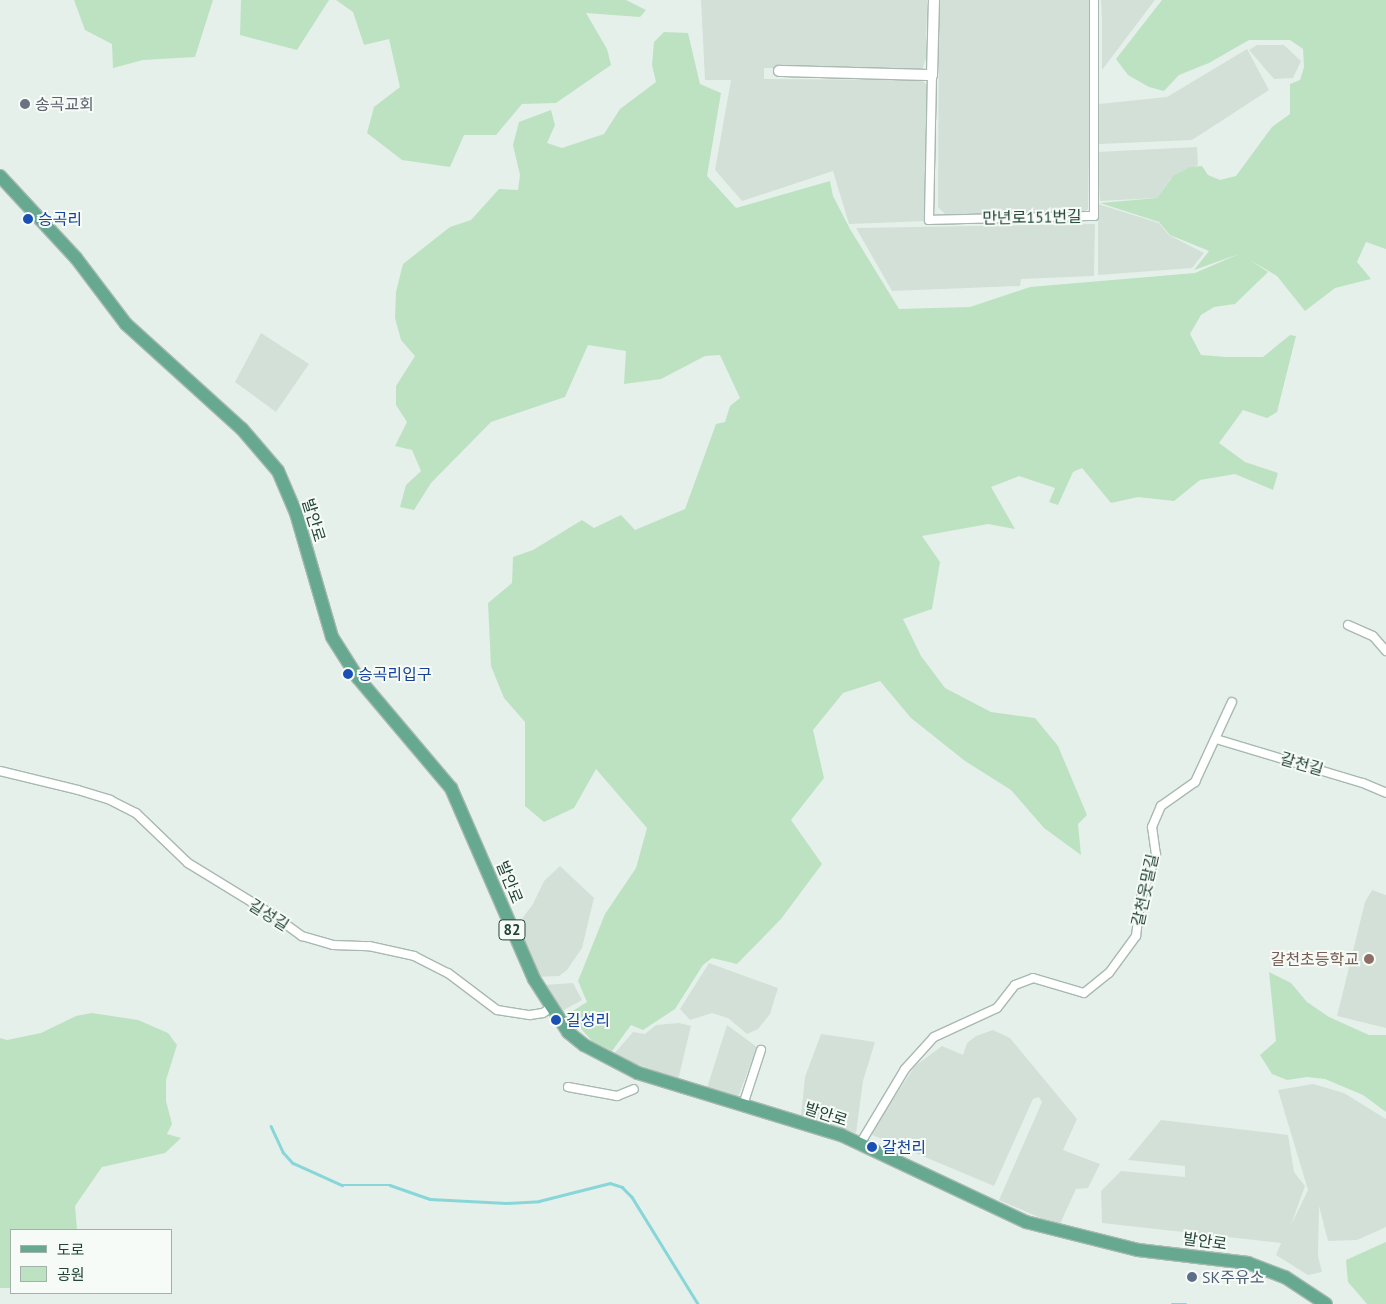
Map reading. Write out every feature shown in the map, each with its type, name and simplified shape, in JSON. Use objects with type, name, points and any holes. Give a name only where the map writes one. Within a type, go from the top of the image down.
[{"type":"main road","name":"발안로","points":[[0,176],[76,258],[126,324],[242,429],[278,471],[296,513],[332,637],[358,678],[451,788],[534,979],[568,1032],[584,1045],[638,1073],[743,1105],[860,1144],[1026,1222],[1138,1250],[1248,1263],[1285,1277],[1326,1304]]},
{"type":"street","name":"만년로151번길","points":[[934,0],[929,220],[1094,216],[1094,0]]},
{"type":"street","points":[[779,71],[932,75]]},
{"type":"street","points":[[1348,625],[1374,636],[1386,651]]},
{"type":"street","name":"갈천웃말길","points":[[860,1144],[905,1069],[934,1037],[997,1008],[1015,985],[1033,978],[1084,993],[1109,973],[1136,936],[1141,898],[1156,855],[1152,827],[1161,806],[1195,782],[1232,702]]},
{"type":"street","name":"갈천길","points":[[1216,739],[1363,783],[1386,793]]},
{"type":"street","name":"길성길","points":[[0,771],[94,795],[136,813],[188,863],[273,915],[302,936],[334,945],[369,946],[414,956],[448,972],[497,1010],[530,1014],[543,1013],[553,1006]]},
{"type":"street","points":[[743,1105],[761,1050]]},
{"type":"street","points":[[568,1087],[617,1096],[634,1089]]},
{"type":"shaded area","points":[[701,0],[927,0],[926,58],[922,70],[764,68],[764,79],[921,80],[929,86],[926,221],[849,224],[833,171],[742,201],[715,170],[731,80],[705,80]]},
{"type":"shaded area","points":[[939,0],[1092,0],[1088,209],[1080,214],[947,216],[938,207]]},
{"type":"shaded area","points":[[1101,0],[1155,0],[1102,70],[1102,21]]},
{"type":"shaded area","points":[[1257,45],[1284,45],[1301,61],[1293,78],[1274,79],[1249,50]]},
{"type":"shaded area","points":[[1247,49],[1269,90],[1192,140],[1099,144],[1099,104],[1167,97]]},
{"type":"shaded area","points":[[1197,147],[1198,165],[1171,178],[1157,198],[1100,201],[1097,152]]},
{"type":"shaded area","points":[[1098,204],[1159,223],[1169,235],[1204,253],[1192,268],[1098,275]]},
{"type":"shaded area","points":[[1095,224],[1094,276],[1021,279],[1020,286],[892,291],[856,228]]},
{"type":"shaded area","points":[[261,333],[309,364],[276,412],[235,382]]},
{"type":"shaded area","points":[[560,866],[594,898],[582,948],[567,970],[559,976],[536,977],[516,927],[533,904],[544,881]]},
{"type":"shaded area","name":"갈천초등학교","points":[[1372,890],[1386,895],[1386,1028],[1337,1016],[1365,902]]},
{"type":"shaded area","points":[[709,963],[778,988],[770,1014],[758,1029],[747,1034],[728,1018],[712,1013],[690,1020],[680,1009]]},
{"type":"shaded area","points":[[573,983],[582,1000],[562,1011],[544,985]]},
{"type":"shaded area","points":[[679,1023],[691,1026],[678,1080],[613,1055],[633,1032],[645,1034],[656,1025]]},
{"type":"shaded area","points":[[727,1025],[757,1047],[738,1097],[707,1088]]},
{"type":"shaded area","points":[[993,1030],[1010,1038],[1077,1119],[1063,1150],[1100,1164],[1088,1188],[1076,1189],[1059,1226],[999,1200],[1042,1102],[1039,1097],[1033,1099],[994,1186],[870,1134],[915,1066],[942,1046],[963,1055],[967,1043],[976,1036]]},
{"type":"shaded area","points":[[821,1034],[875,1042],[863,1081],[856,1133],[801,1115],[805,1077]]},
{"type":"shaded area","points":[[1313,1084],[1344,1093],[1386,1119],[1386,1227],[1357,1240],[1328,1241],[1319,1206],[1318,1256],[1322,1272],[1308,1275],[1276,1255],[1281,1243],[1102,1223],[1101,1191],[1121,1171],[1185,1177],[1185,1166],[1128,1160],[1161,1120],[1288,1135],[1294,1172],[1305,1186],[1291,1225],[1308,1190],[1278,1090]]},
{"type":"green space","points":[[74,0],[213,0],[195,57],[143,60],[113,68],[112,44],[85,30]]},
{"type":"green space","points":[[241,0],[329,0],[297,50],[240,35]]},
{"type":"green space","points":[[336,0],[626,0],[646,10],[640,17],[586,13],[607,49],[611,65],[556,103],[522,104],[496,135],[464,135],[450,167],[402,160],[367,133],[374,107],[400,87],[389,39],[364,45],[353,12]]},
{"type":"green space","points":[[1162,0],[1386,0],[1386,249],[1366,242],[1357,262],[1371,279],[1335,288],[1305,311],[1277,276],[1250,260],[1268,272],[1235,304],[1214,307],[1201,315],[1190,334],[1201,355],[1226,357],[1263,357],[1290,335],[1296,336],[1277,412],[1267,418],[1243,410],[1219,443],[1245,462],[1278,473],[1273,490],[1235,474],[1200,480],[1174,501],[1138,497],[1111,503],[1082,468],[1073,472],[1058,505],[1049,502],[1055,488],[1019,476],[991,487],[1015,529],[988,524],[922,536],[940,562],[932,609],[903,619],[921,656],[945,688],[991,712],[1035,718],[1058,746],[1087,815],[1078,824],[1081,855],[1044,828],[1011,790],[965,761],[911,718],[880,681],[843,693],[813,730],[824,778],[791,820],[822,864],[781,919],[737,964],[712,958],[703,965],[675,1009],[643,1030],[631,1025],[612,1051],[592,1041],[568,1014],[587,1002],[578,981],[605,914],[636,868],[647,828],[596,769],[574,808],[544,822],[525,806],[525,722],[504,698],[491,666],[488,603],[512,583],[513,557],[533,550],[582,520],[594,528],[621,515],[635,530],[685,509],[716,424],[725,422],[730,406],[740,398],[720,355],[705,356],[661,379],[624,384],[626,351],[588,345],[565,397],[491,422],[431,483],[414,510],[400,507],[406,485],[421,471],[412,450],[395,446],[407,422],[396,405],[396,386],[415,356],[401,340],[395,318],[396,292],[403,264],[450,227],[471,220],[499,189],[518,190],[520,175],[513,145],[519,122],[551,110],[555,125],[547,143],[562,148],[604,134],[620,109],[656,82],[652,65],[654,42],[664,32],[688,33],[700,84],[721,93],[707,176],[736,208],[830,181],[833,196],[850,229],[899,309],[970,307],[1030,287],[1195,273],[1239,254],[1194,270],[1209,251],[1170,235],[1159,222],[1100,203],[1157,198],[1173,176],[1190,167],[1202,166],[1208,175],[1220,180],[1236,176],[1272,127],[1290,114],[1290,84],[1300,80],[1304,67],[1303,49],[1290,40],[1249,40],[1209,63],[1179,75],[1164,91],[1149,87],[1128,75],[1116,59]]},
{"type":"green space","points":[[1269,972],[1291,983],[1307,1002],[1329,1017],[1369,1035],[1386,1035],[1386,1112],[1363,1095],[1325,1079],[1307,1077],[1287,1080],[1272,1074],[1260,1055],[1276,1041]]},
{"type":"green space","points":[[92,1013],[138,1020],[168,1033],[177,1045],[166,1080],[166,1101],[172,1124],[167,1134],[181,1138],[165,1153],[102,1167],[75,1206],[77,1229],[10,1229],[10,1288],[0,1288],[0,1038],[7,1040],[41,1033],[76,1016]]},
{"type":"green space","points":[[1386,1242],[1386,1304],[1367,1304],[1348,1282],[1346,1260]]},
{"type":"waterway","points":[[271,1126],[283,1152],[293,1163],[342,1185],[390,1185],[430,1199],[506,1203],[539,1201],[610,1183],[622,1187],[632,1197],[698,1304]]},
{"type":"waterway","points":[[1172,1304],[1186,1304]]},
{"type":"place","name":"송곡교회","points":[[25,104]]},
{"type":"place","name":"승곡리","points":[[28,219]]},
{"type":"place","name":"승곡리입구","points":[[348,674]]},
{"type":"place","name":"갈천초등학교","points":[[1369,959]]},
{"type":"place","name":"길성리","points":[[556,1020]]},
{"type":"place","name":"갈천리","points":[[872,1147]]},
{"type":"place","name":"SK주유소","points":[[1192,1277]]}]
